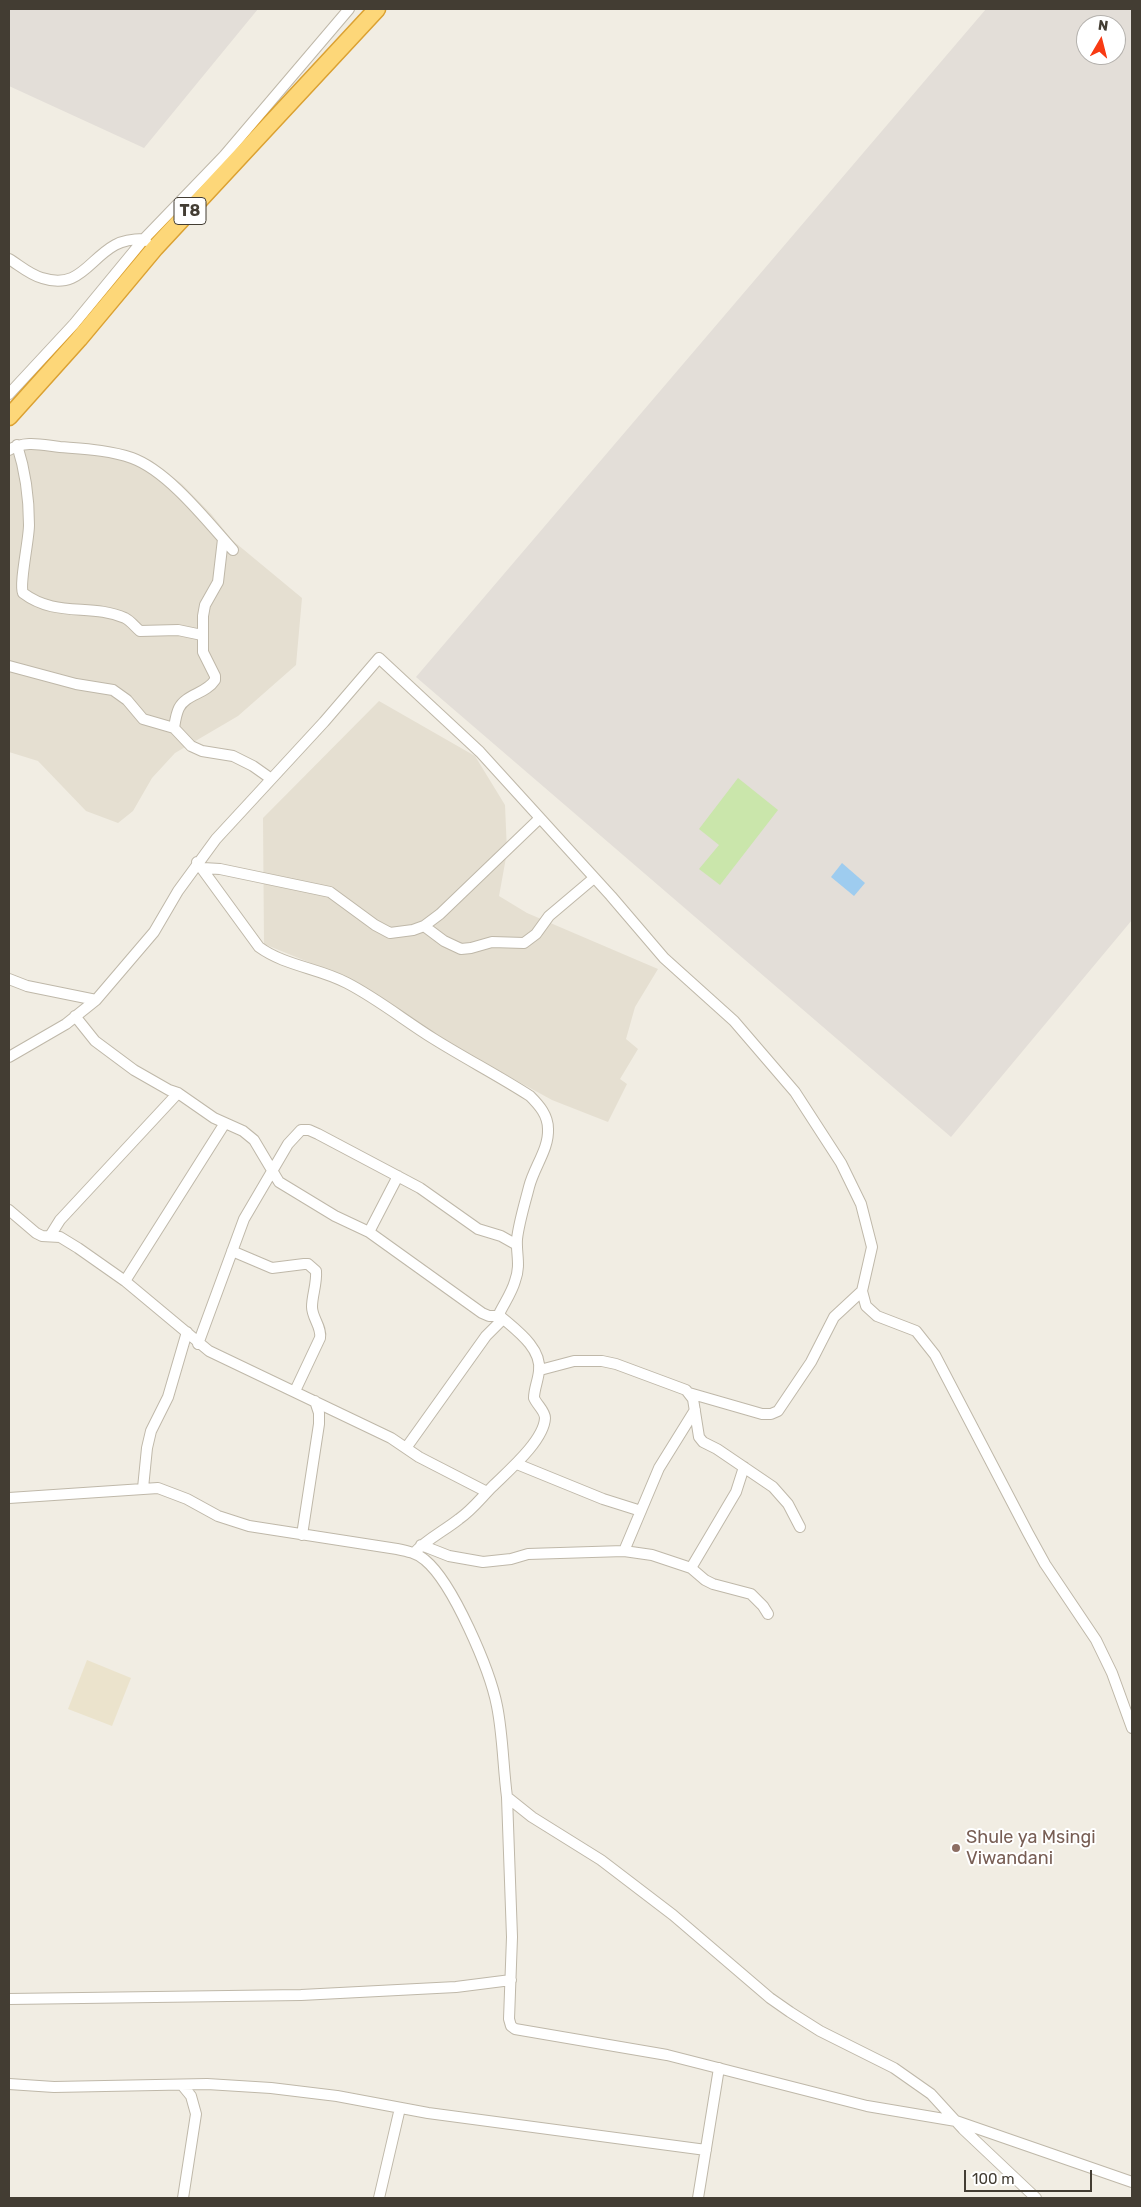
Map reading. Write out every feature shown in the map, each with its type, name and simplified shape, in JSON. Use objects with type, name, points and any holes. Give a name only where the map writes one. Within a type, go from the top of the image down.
[{"type":"highway","name":"T8","points":[[9,417],[149,244],[376,9]]},
{"type":"street","points":[[9,394],[149,244],[349,9]]},
{"type":"street","points":[[9,259],[40,278],[52,281],[65,281],[91,266],[113,246],[129,239],[149,244]]},
{"type":"street","points":[[202,634],[178,630],[140,631],[128,619],[122,616],[90,610],[65,610],[49,606],[23,593],[21,585],[28,546],[29,525],[24,476],[13,448],[36,444],[103,451],[142,462],[176,488],[233,550]]},
{"type":"street","points":[[174,728],[180,707],[185,700],[206,689],[215,680],[215,676],[203,652],[202,634],[205,605],[218,582],[223,539]]},
{"type":"street","points":[[9,1057],[66,1024],[96,1000],[154,932],[216,839],[270,778],[324,722],[379,658],[480,752],[664,958],[745,1033],[795,1092],[841,1163],[861,1204],[867,1225],[871,1256],[862,1292],[866,1306],[871,1312],[886,1320],[916,1332],[935,1355],[1045,1564],[1096,1640],[1112,1673],[1132,1728]]},
{"type":"street","points":[[9,666],[76,684],[113,690],[127,700],[144,719],[174,728],[191,746],[202,751],[233,756],[270,778]]},
{"type":"street","points":[[200,865],[330,892],[341,898],[375,925],[390,933],[413,930],[424,926],[470,887],[540,818]]},
{"type":"street","points":[[200,865],[254,942],[268,953],[294,965],[329,974],[364,992],[435,1040],[530,1096],[547,1119],[549,1130],[547,1144],[530,1184],[517,1245],[518,1272],[500,1312],[502,1318],[534,1350],[540,1370],[534,1398],[544,1413],[544,1424],[534,1442],[517,1464],[461,1518],[421,1545],[414,1553]]},
{"type":"street","points":[[424,926],[444,941],[461,948],[471,948],[492,942],[524,943],[536,934],[549,916],[594,878]]},
{"type":"street","points":[[9,979],[27,986],[96,1000]]},
{"type":"street","points":[[75,1016],[95,1041],[134,1070],[169,1090],[178,1093],[214,1118],[243,1131],[254,1140],[279,1182],[335,1216],[369,1232],[482,1313],[502,1318]]},
{"type":"street","points":[[50,1236],[60,1220],[178,1093]]},
{"type":"street","points":[[125,1281],[225,1123]]},
{"type":"street","points":[[198,1344],[244,1219],[295,1135],[301,1130],[309,1130],[398,1176],[420,1188],[478,1229],[502,1236],[517,1245]]},
{"type":"street","points":[[369,1232],[398,1176]]},
{"type":"street","points":[[9,1210],[36,1233],[65,1239],[125,1281],[187,1332],[198,1344],[240,1367],[315,1401],[487,1492]]},
{"type":"street","points":[[232,1251],[272,1268],[308,1264],[316,1271],[316,1287],[312,1309],[321,1334],[295,1391]]},
{"type":"street","points":[[540,1370],[574,1361],[602,1361],[616,1364],[690,1393],[762,1414],[771,1414],[778,1411],[811,1362],[834,1317],[862,1292]]},
{"type":"street","points":[[406,1448],[486,1336],[502,1318]]},
{"type":"street","points":[[143,1488],[147,1448],[151,1431],[168,1397],[187,1332]]},
{"type":"street","points":[[690,1393],[695,1410],[696,1427],[699,1437],[703,1442],[773,1487],[788,1504],[800,1527]]},
{"type":"street","points":[[302,1535],[319,1424],[319,1413],[315,1401]]},
{"type":"street","points":[[624,1551],[659,1468],[695,1410]]},
{"type":"street","points":[[517,1464],[603,1499],[641,1511]]},
{"type":"street","points":[[691,1568],[736,1492],[744,1467]]},
{"type":"street","points":[[9,1498],[158,1488],[218,1516],[249,1526],[377,1545],[414,1553],[426,1560],[443,1581],[460,1610],[487,1674],[501,1727],[507,1798],[512,1937],[509,2019],[511,2026],[515,2029],[666,2055],[867,2106],[956,2121],[1132,2182]]},
{"type":"street","points":[[421,1545],[449,1556],[483,1562],[528,1554],[624,1551],[652,1555],[691,1568],[713,1584],[751,1594],[768,1614]]},
{"type":"street","points":[[507,1798],[532,1817],[601,1860],[666,1910],[770,1998],[820,2031],[908,2077],[931,2094],[956,2121],[1036,2198]]},
{"type":"street","points":[[9,1999],[301,1994],[456,1987],[511,1980]]},
{"type":"street","points":[[698,2198],[719,2068]]},
{"type":"street","points":[[9,2084],[54,2088],[182,2085],[271,2088],[338,2096],[400,2108],[706,2150]]},
{"type":"street","points":[[182,2085],[191,2096],[196,2114],[183,2198]]},
{"type":"street","points":[[379,2198],[400,2108]]},
{"type":"shaded area","points":[[9,9],[258,9],[144,148],[9,86]]},
{"type":"shaded area","points":[[986,9],[1132,9],[1132,920],[951,1137],[416,677]]},
{"type":"shaded area","points":[[25,439],[57,444],[109,448],[150,460],[182,484],[212,515],[232,540],[302,598],[296,665],[238,716],[175,753],[152,778],[133,811],[118,823],[86,811],[38,761],[9,752],[9,456]]},
{"type":"shaded area","points":[[379,701],[475,756],[505,805],[507,852],[499,896],[527,913],[658,969],[635,1007],[626,1039],[638,1049],[620,1079],[627,1084],[608,1122],[552,1100],[488,1065],[428,1030],[345,977],[264,944],[263,818]]},
{"type":"shaded area","points":[[87,1660],[131,1678],[112,1726],[68,1709]]},
{"type":"green space","points":[[738,778],[778,810],[720,885],[699,869],[719,845],[699,829]]},
{"type":"water","points":[[842,863],[865,883],[854,896],[831,877]]},
{"type":"place","name":"Shule ya Msingi Viwandani","points":[[956,1848]]}]
